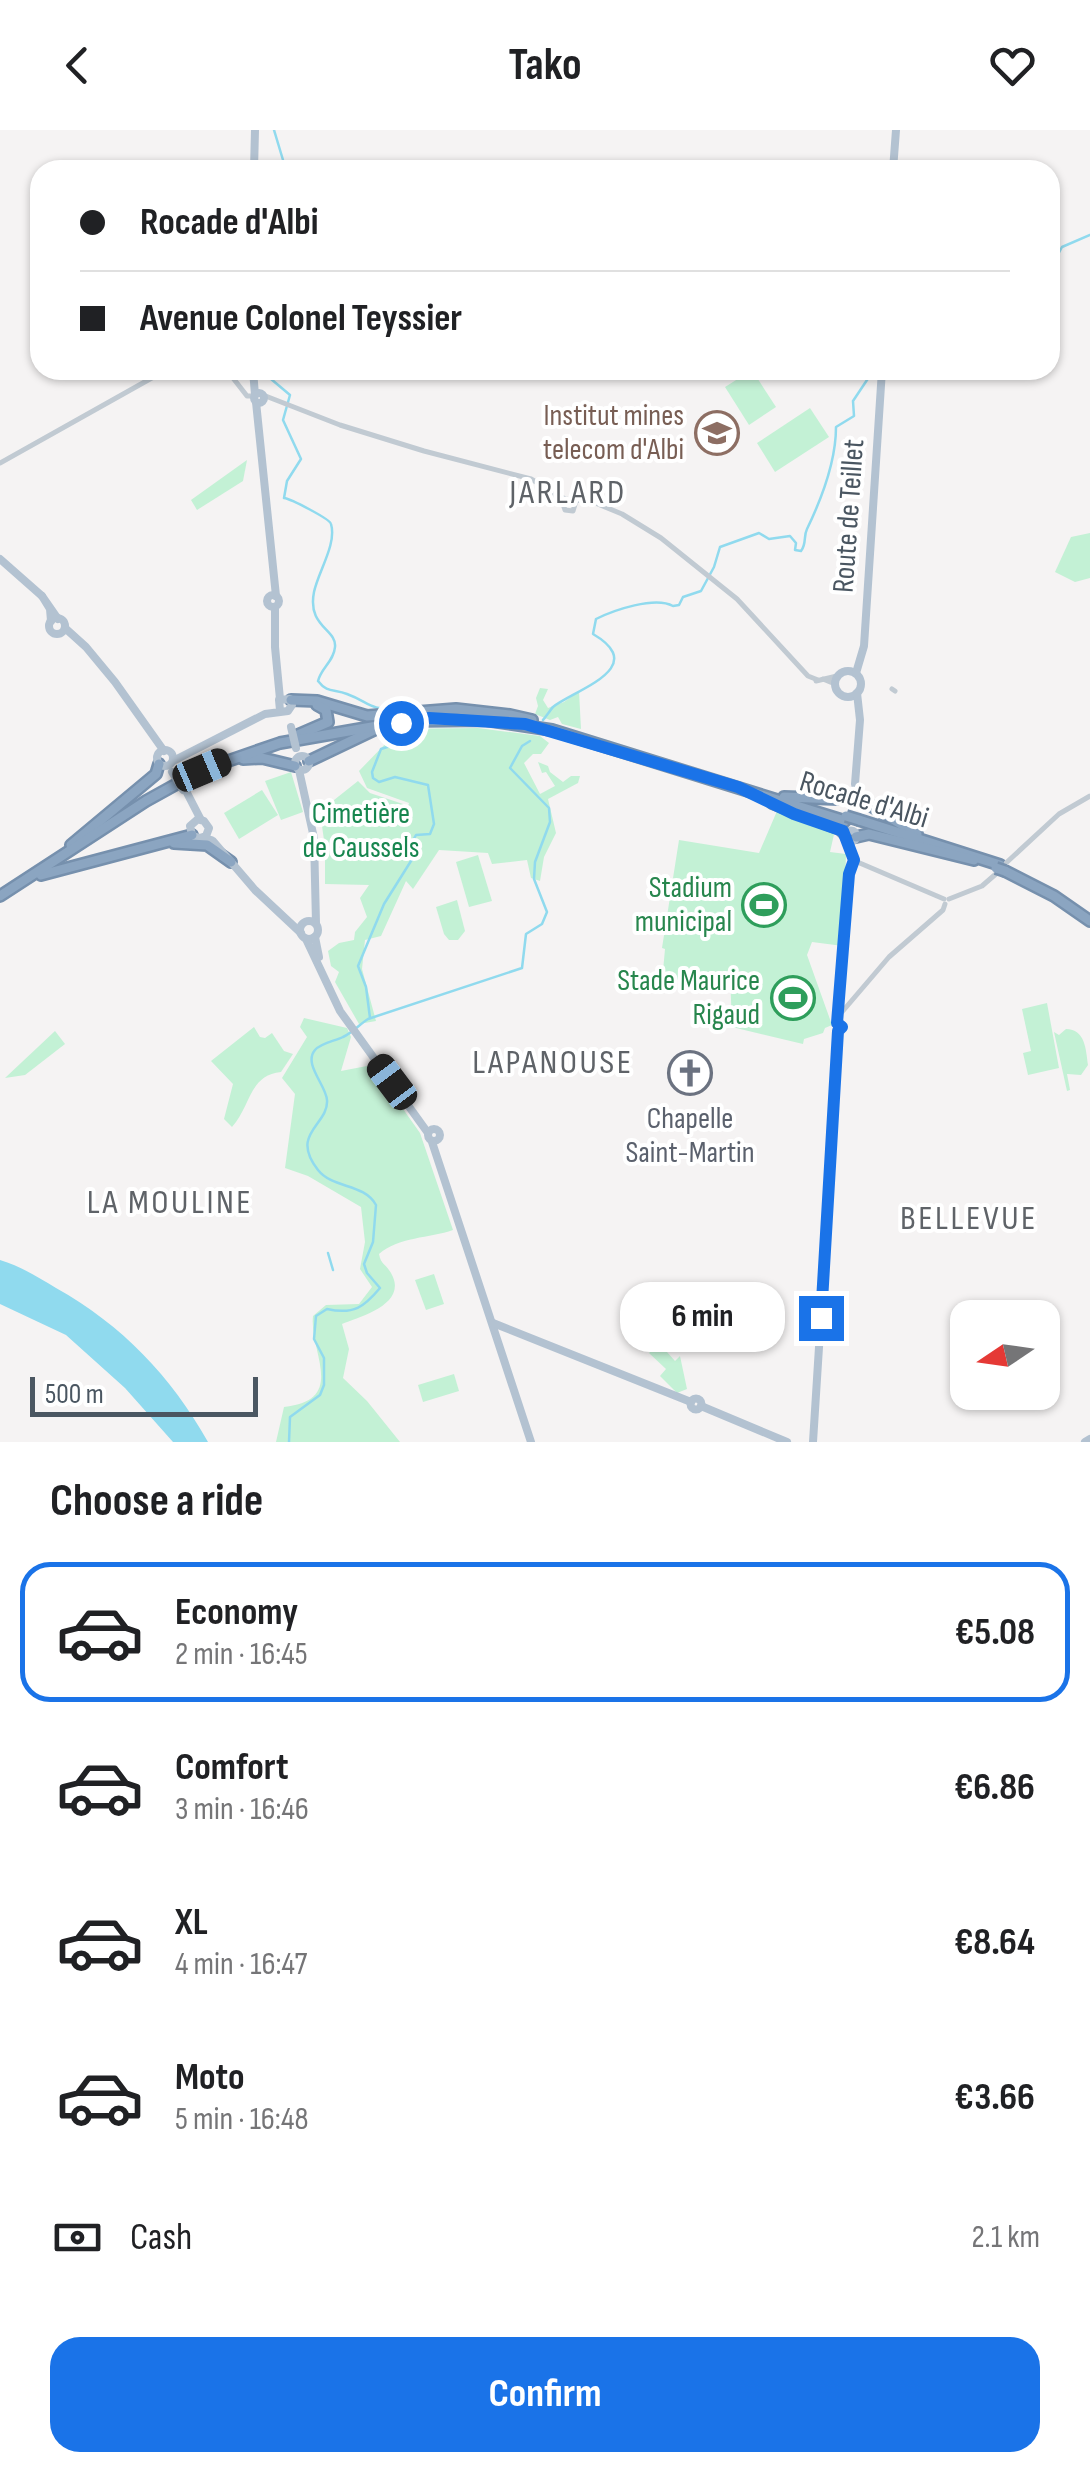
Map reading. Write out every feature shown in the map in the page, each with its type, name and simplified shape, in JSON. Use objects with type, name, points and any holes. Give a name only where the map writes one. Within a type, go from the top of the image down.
[{"type":"highway","points":[[287,711],[317,702],[368,716],[456,709],[539,722]]},
{"type":"highway","name":"Rocade d'Albi","points":[[0,894],[180,776],[228,754],[287,711],[482,714],[539,722],[738,787],[851,831],[975,858]]},
{"type":"highway","points":[[202,770],[253,758],[300,760],[406,720]]},
{"type":"highway","name":"Rocade d'Albi","points":[[0,894],[202,770],[280,744],[406,720],[503,721],[584,737],[784,797],[851,831],[937,844],[1002,868],[1090,918]]},
{"type":"highway","points":[[70,845],[167,762]]},
{"type":"highway","points":[[784,797],[854,796],[937,844]]},
{"type":"highway","points":[[117,856],[196,837]]},
{"type":"highway","points":[[12,889],[53,870],[186,842],[214,848],[230,862]]},
{"type":"main road","points":[[254,160],[255,130]]},
{"type":"main road","points":[[894,160],[896,130]]},
{"type":"main road","points":[[255,380],[280,685],[300,760],[316,868],[310,936],[331,994],[432,1139],[533,1442]]},
{"type":"main road","name":"Route de Teillet","points":[[854,695],[861,683],[854,669],[864,646],[881,380]]},
{"type":"main road","points":[[0,560],[42,596],[63,630],[86,647],[123,691],[185,792],[197,821]]},
{"type":"main road","points":[[55,620],[51,632],[63,630]]},
{"type":"main road","points":[[854,669],[836,680],[842,696],[854,695],[859,707],[854,796]]},
{"type":"main road","points":[[167,762],[272,708],[287,711]]},
{"type":"main road","points":[[197,821],[207,823],[208,831],[276,906],[292,920],[310,922]]},
{"type":"main road","points":[[197,821],[190,828],[196,837],[214,841],[272,909],[310,936]]},
{"type":"main road","points":[[196,837],[208,831]]},
{"type":"main road","points":[[814,1442],[849,874],[857,862],[851,831]]},
{"type":"main road","points":[[310,922],[310,936],[350,1025]]},
{"type":"main road","points":[[493,1324],[690,1402],[694,1410],[701,1406],[787,1442]]},
{"type":"street","points":[[0,463],[148,380]]},
{"type":"street","points":[[229,380],[246,398],[285,402],[340,424],[531,479],[564,501],[600,504],[646,528],[739,600],[807,679],[836,680]]},
{"type":"street","points":[[564,501],[570,512],[579,503]]},
{"type":"street","points":[[841,1008],[888,957],[943,910],[947,901],[982,886],[1059,814],[1090,796]]},
{"type":"street","points":[[857,862],[947,901]]},
{"type":"green space","points":[[736,380],[758,380],[776,407],[749,425],[725,387]]},
{"type":"green space","points":[[810,408],[829,437],[775,472],[757,443]]},
{"type":"green space","points":[[247,460],[243,481],[197,510],[191,500]]},
{"type":"green space","points":[[1090,533],[1090,578],[1075,582],[1055,572],[1071,537]]},
{"type":"green space","points":[[540,688],[548,689],[543,700],[548,708],[579,691],[581,729],[562,724],[558,717],[550,720],[535,714]]},
{"type":"green space","name":"Cimetière de Caussels","points":[[478,728],[540,736],[549,743],[541,754],[533,754],[524,763],[540,794],[555,786],[546,772],[542,773],[538,762],[548,766],[563,782],[580,776],[578,783],[548,799],[556,833],[544,857],[540,881],[531,878],[527,860],[492,864],[488,853],[439,850],[413,889],[406,881],[381,936],[365,940],[362,969],[376,1021],[359,1024],[335,982],[339,972],[331,966],[328,951],[339,943],[354,940],[355,932],[367,917],[360,898],[369,885],[325,884],[319,805],[329,804],[358,781],[370,793],[406,805],[407,810],[409,803],[367,788],[359,771],[389,740],[393,729]]},
{"type":"green space","points":[[291,772],[303,812],[281,820],[265,781]]},
{"type":"green space","points":[[262,790],[278,815],[239,839],[224,813]]},
{"type":"green space","points":[[777,811],[835,830],[830,852],[846,854],[843,946],[812,942],[807,955],[832,1025],[823,1033],[804,1039],[803,1044],[732,1027],[730,972],[662,982],[662,948],[679,840],[759,853]]},
{"type":"green space","points":[[478,855],[492,901],[469,907],[456,862]]},
{"type":"green space","points":[[457,900],[465,931],[458,940],[449,940],[436,907]]},
{"type":"green space","points":[[1047,1003],[1059,1068],[1028,1075],[1023,1053],[1031,1051],[1022,1009]]},
{"type":"green space","points":[[304,1018],[347,1028],[351,1037],[341,1071],[372,1065],[420,1133],[453,1230],[405,1241],[379,1254],[395,1284],[393,1293],[380,1308],[342,1324],[349,1349],[343,1378],[400,1442],[276,1442],[284,1407],[303,1403],[315,1395],[320,1385],[313,1316],[326,1305],[359,1304],[372,1287],[360,1269],[365,1242],[361,1207],[308,1176],[285,1168],[295,1094],[282,1078],[307,1037],[300,1027]]},
{"type":"green space","points":[[254,1027],[260,1037],[272,1033],[284,1051],[293,1054],[281,1072],[270,1074],[256,1085],[232,1127],[224,1119],[233,1084],[211,1061]]},
{"type":"green space","points":[[1066,1029],[1081,1036],[1088,1065],[1081,1075],[1067,1074],[1067,1091],[1054,1032],[1059,1035]]},
{"type":"green space","points":[[55,1031],[65,1044],[25,1075],[5,1078]]},
{"type":"green space","points":[[434,1274],[444,1304],[426,1310],[415,1280]]},
{"type":"green space","points":[[659,1343],[675,1361],[680,1356],[687,1389],[677,1393],[660,1376],[666,1369],[649,1353]]},
{"type":"green space","points":[[454,1374],[459,1391],[423,1402],[418,1385]]},
{"type":"water","points":[[0,1260],[29,1272],[80,1303],[123,1336],[178,1395],[208,1442],[173,1442],[125,1388],[66,1335],[0,1304]]},
{"type":"waterway","points":[[274,130],[283,160]]},
{"type":"waterway","points":[[1060,251],[1090,235]]},
{"type":"waterway","points":[[272,380],[290,395],[283,420],[301,459],[287,481],[284,498],[331,524],[329,549],[313,604],[335,647],[318,681],[328,689],[374,707],[395,709]]},
{"type":"waterway","points":[[543,720],[553,707],[603,677],[611,668],[614,657],[609,646],[593,634],[596,619],[645,603],[679,605],[683,597],[701,591],[720,547],[759,533],[769,539],[790,536],[796,543],[795,550],[801,551],[827,480],[836,427],[854,416],[853,401],[867,380]]},
{"type":"waterway","points":[[370,1018],[366,987],[358,966],[384,904],[416,853],[412,842],[416,835],[430,834],[434,824],[428,785],[395,777],[379,782],[373,778],[381,749],[403,742],[403,728]]},
{"type":"waterway","points":[[289,1442],[290,1417],[320,1395],[324,1385],[324,1358],[314,1339],[316,1316],[327,1309],[358,1308],[380,1288],[364,1264],[373,1242],[376,1205],[364,1193],[324,1176],[307,1147],[327,1100],[312,1056],[324,1044],[346,1035],[368,1019],[522,968],[526,934],[542,924],[547,912],[534,879],[535,862],[550,822],[549,808],[510,768],[522,746],[530,741]]},
{"type":"waterway","points":[[328,1253],[333,1270]]},
{"type":"place","name":"Institut mines telecom d'Albi","points":[[717,433]]},
{"type":"place","name":"Stadium municipal","points":[[764,905]]},
{"type":"place","name":"Stade Maurice Rigaud","points":[[793,998]]},
{"type":"place","name":"Chapelle Saint-Martin","points":[[690,1073]]},
{"type":"district","name":"JARLARD","points":[[568,492]]},
{"type":"district","name":"LAPANOUSE","points":[[553,1062]]},
{"type":"district","name":"LA MOULINE","points":[[170,1202]]},
{"type":"district","name":"BELLEVUE","points":[[969,1218]]},
{"type":"route","points":[[401,723],[429,718],[485,720],[552,730],[738,787],[794,814],[840,829],[846,835],[854,860],[849,874],[837,1023],[842,1027],[838,1031],[821,1318]]}]
